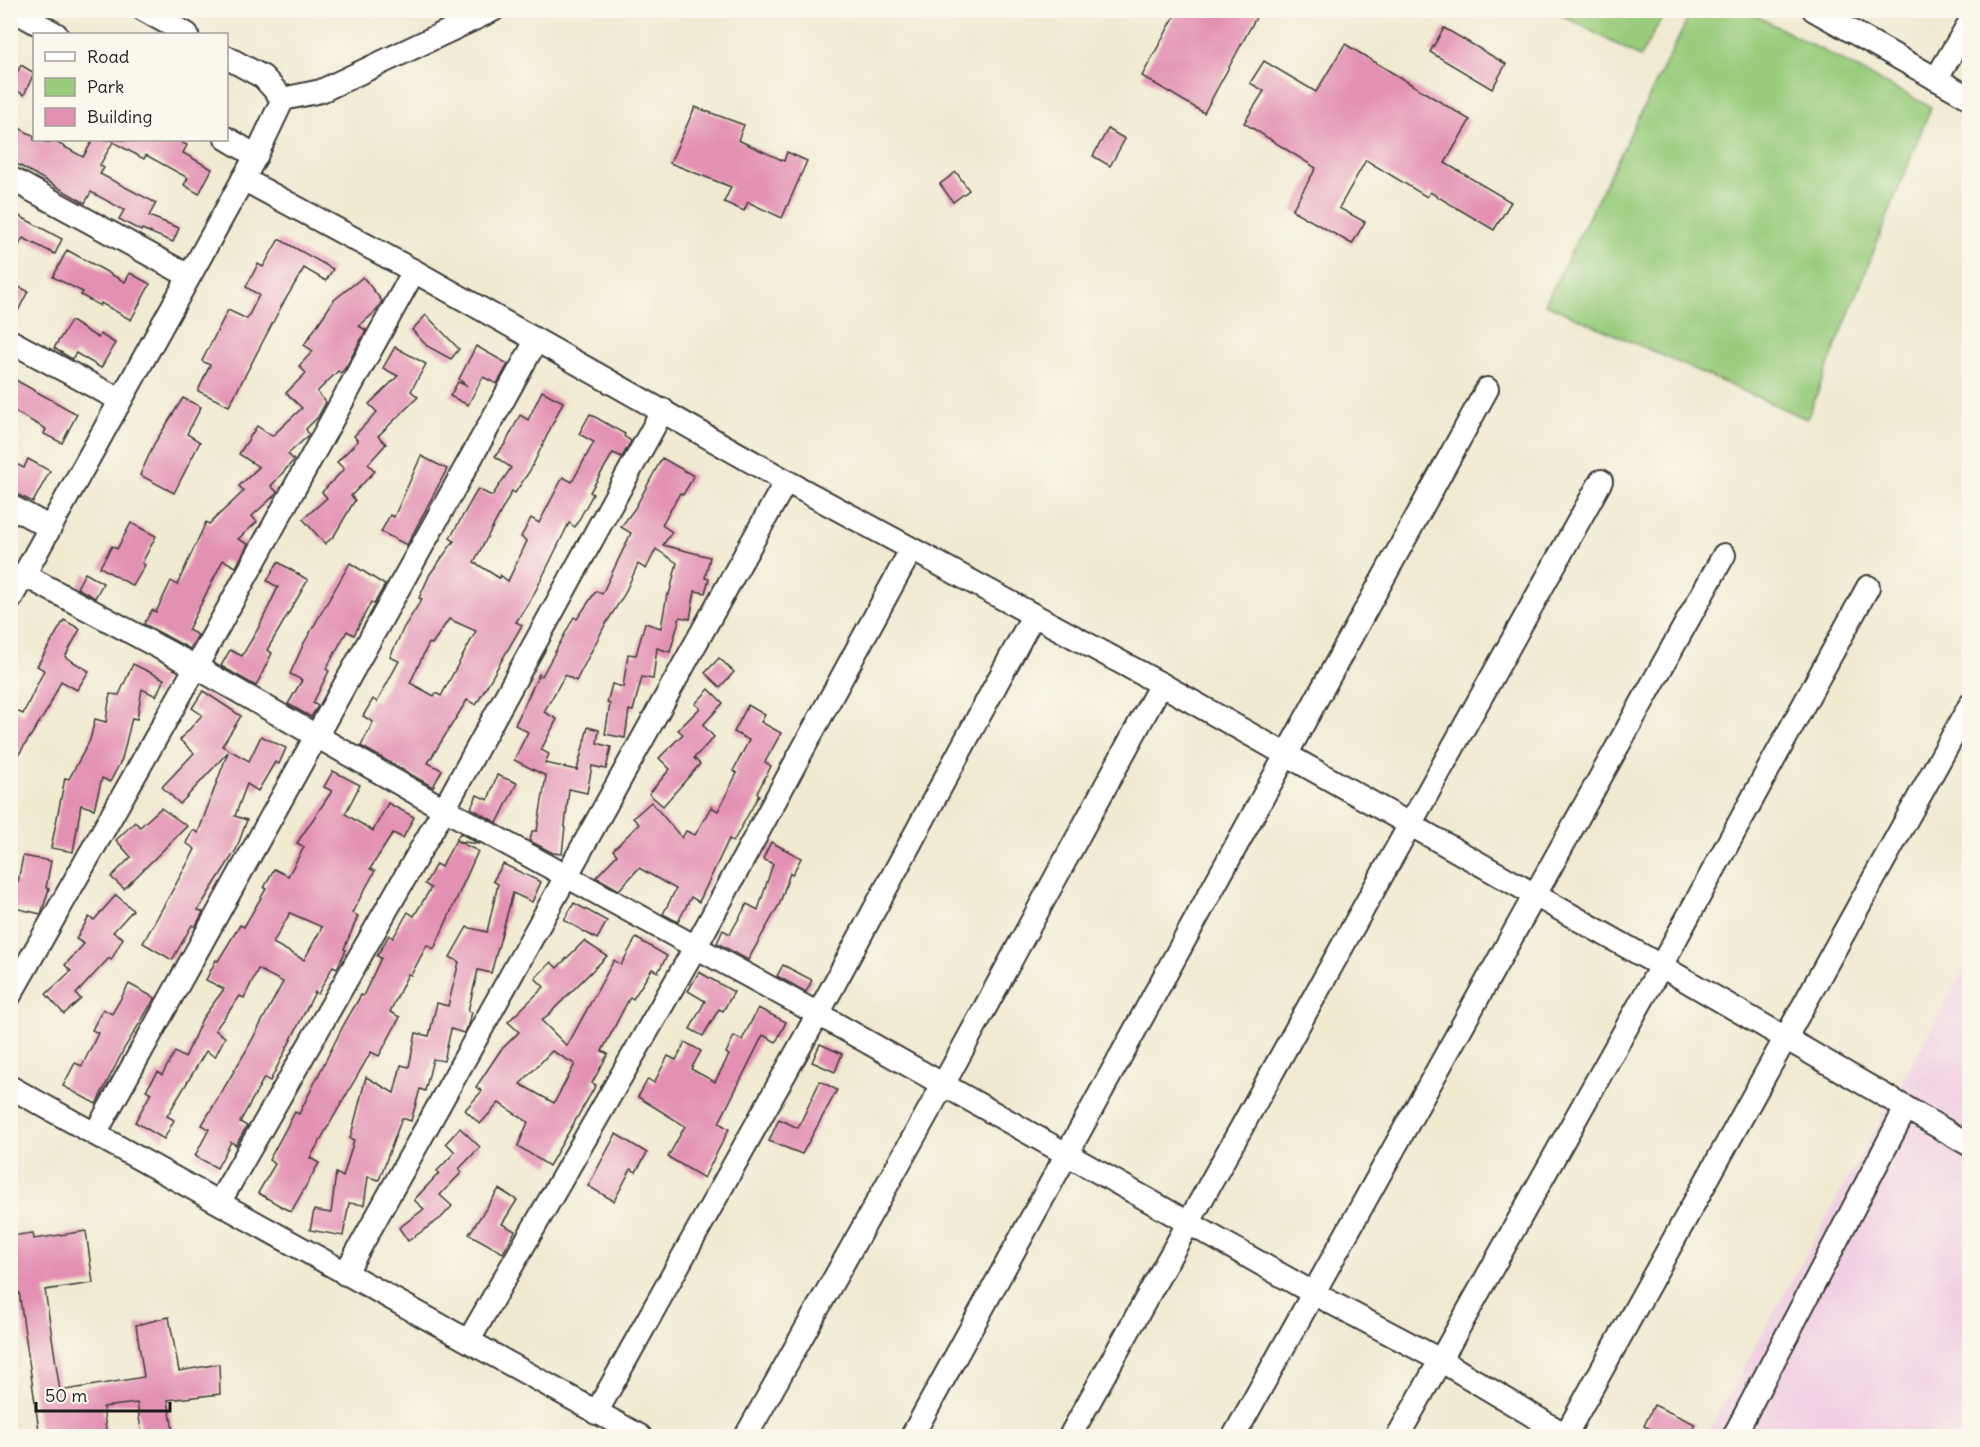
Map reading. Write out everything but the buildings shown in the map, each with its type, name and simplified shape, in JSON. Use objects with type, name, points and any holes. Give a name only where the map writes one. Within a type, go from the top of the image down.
[{"type":"street","points":[[13,10],[54,33]]},
{"type":"street","points":[[144,10],[185,33]]},
{"type":"street","points":[[283,99],[321,91],[493,10]]},
{"type":"street","points":[[1814,10],[1970,98]]},
{"type":"street","points":[[1936,79],[1970,22]]},
{"type":"street","points":[[228,58],[262,77],[283,99]]},
{"type":"street","points":[[10,600],[256,156],[283,99]]},
{"type":"street","points":[[228,139],[256,156]]},
{"type":"street","points":[[10,178],[189,276]]},
{"type":"street","points":[[243,179],[414,271],[911,550],[1161,684],[1661,966],[1970,1145]]},
{"type":"street","points":[[10,995],[196,667],[414,271]]},
{"type":"street","points":[[10,341],[120,400]]},
{"type":"street","points":[[95,1134],[536,341]]},
{"type":"street","points":[[912,1437],[1486,389]]},
{"type":"street","points":[[220,1201],[444,809],[663,410]]},
{"type":"street","points":[[345,1274],[786,481]]},
{"type":"street","points":[[1070,1437],[1412,826],[1601,481]]},
{"type":"street","points":[[10,506],[49,527]]},
{"type":"street","points":[[469,1340],[694,948],[911,550]]},
{"type":"street","points":[[1234,1437],[1724,555]]},
{"type":"street","points":[[24,575],[196,667],[444,809],[818,1014],[1313,1293],[1440,1360],[1566,1436],[1970,705]]},
{"type":"street","points":[[1398,1437],[1661,966],[1868,587]]},
{"type":"street","points":[[596,1413],[818,1014],[1033,616]]},
{"type":"street","points":[[746,1437],[943,1085],[1161,684]]},
{"type":"street","points":[[10,1087],[220,1201],[345,1274],[469,1340],[640,1437]]},
{"type":"street","points":[[1734,1437],[1906,1107]]},
{"type":"shaded area","points":[[1969,960],[1969,1423],[1962,1436],[1706,1436]]},
{"type":"green space","points":[[1554,11],[1666,11],[1640,57]]},
{"type":"green space","points":[[1692,11],[1747,11],[1931,107],[1807,419],[1545,304]]}]
